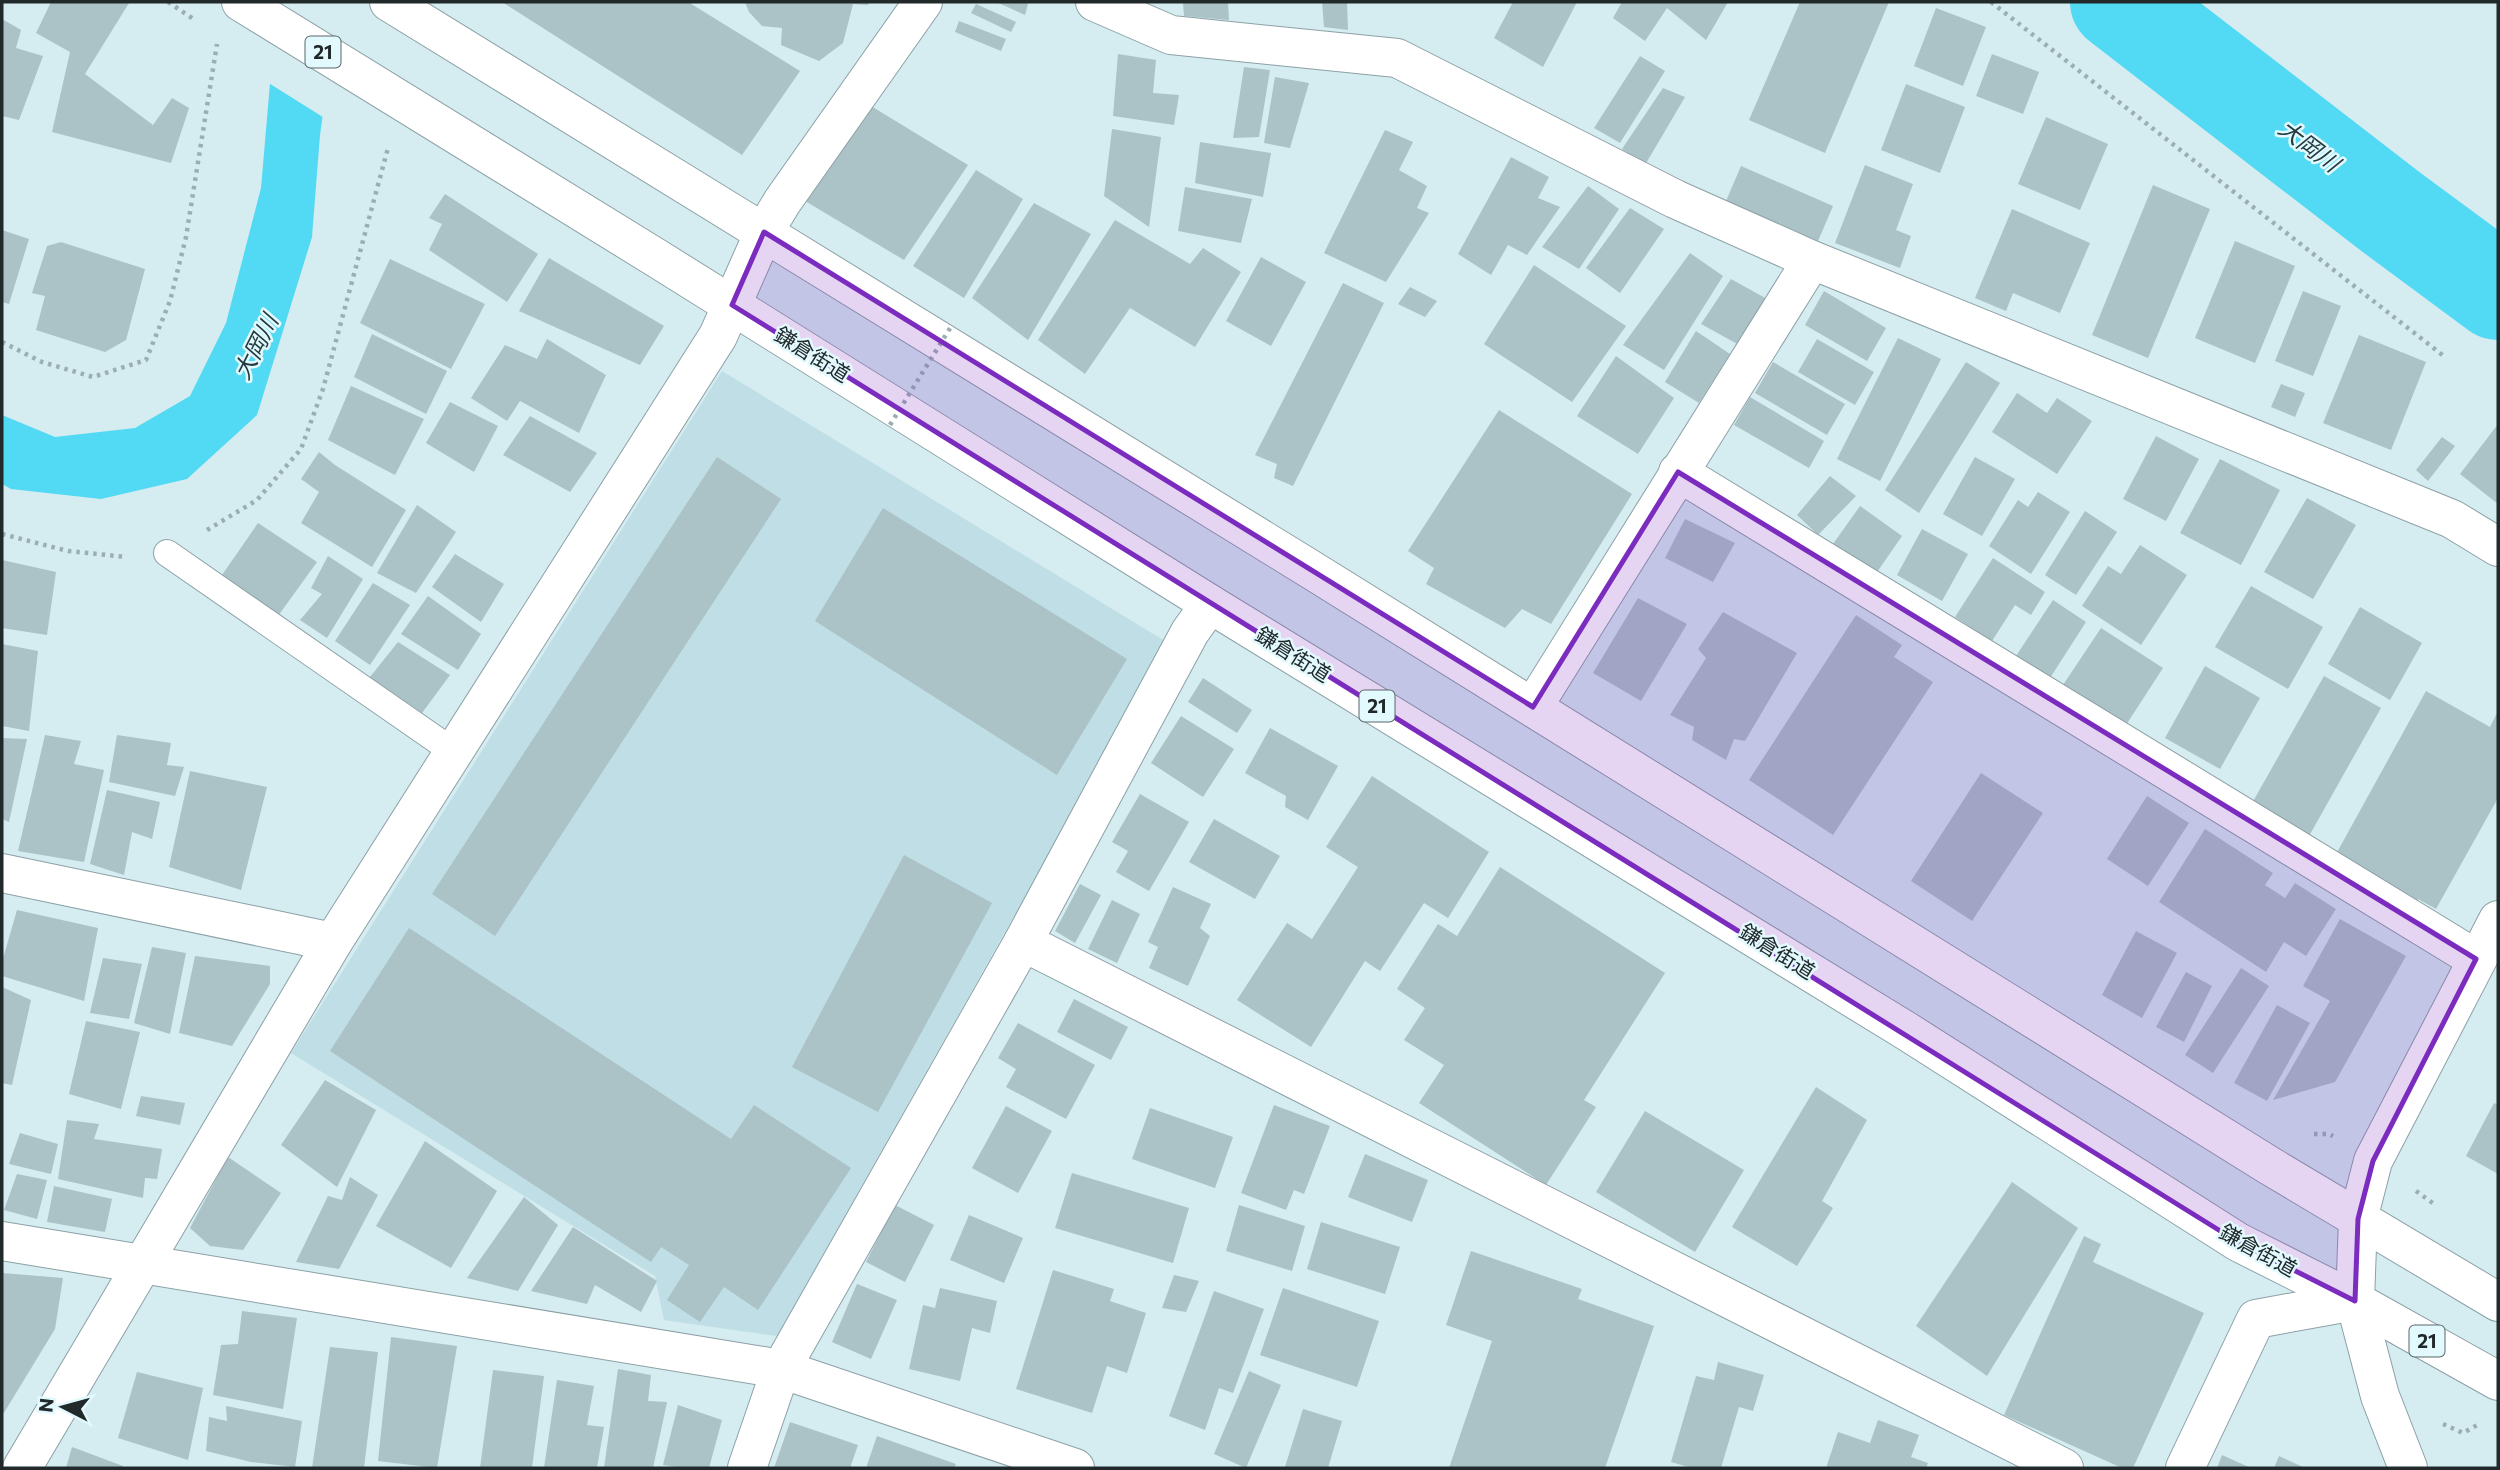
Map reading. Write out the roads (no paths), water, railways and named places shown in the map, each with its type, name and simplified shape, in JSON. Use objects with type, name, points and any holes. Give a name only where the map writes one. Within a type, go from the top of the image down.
[{"type":"street","name":"鎌倉街道","points":[[241,2],[1210,604],[1908,1032],[2238,1242],[2355,1301],[2498,1381]]},
{"type":"street","points":[[22,1468],[333,942],[711,348],[764,232],[782,202],[923,2]]},
{"type":"street","points":[[1095,2],[1171,35],[1397,58],[1675,199],[1812,260],[2452,519],[2498,547]]},
{"type":"street","points":[[401,9],[1533,707],[2258,1159],[2498,1302]]},
{"type":"street","points":[[1533,707],[1812,260]]},
{"type":"street","points":[[1678,472],[2476,959]]},
{"type":"street","points":[[747,1468],[781,1369],[1023,942],[1191,632],[1210,604]]},
{"type":"street","points":[[2,873],[333,942]]},
{"type":"street","points":[[2408,1468],[2380,1396],[2355,1301],[2358,1219],[2373,1161],[2498,920]]},
{"type":"street","points":[[1023,942],[2064,1468]]},
{"type":"street","points":[[2,1241],[781,1369],[1074,1468]]},
{"type":"street","points":[[2185,1468],[2256,1319],[2355,1301]]},
{"type":"lane","points":[[167,553],[454,752]]},
{"type":"water","points":[[277,2],[338,2],[320,135],[312,237],[257,415],[187,479],[101,499],[11,489],[2,484],[2,415],[55,437],[135,428],[190,396],[226,323],[261,188]]},
{"type":"waterway","name":"大岡川","points":[[2119,2],[2498,291]]}]
